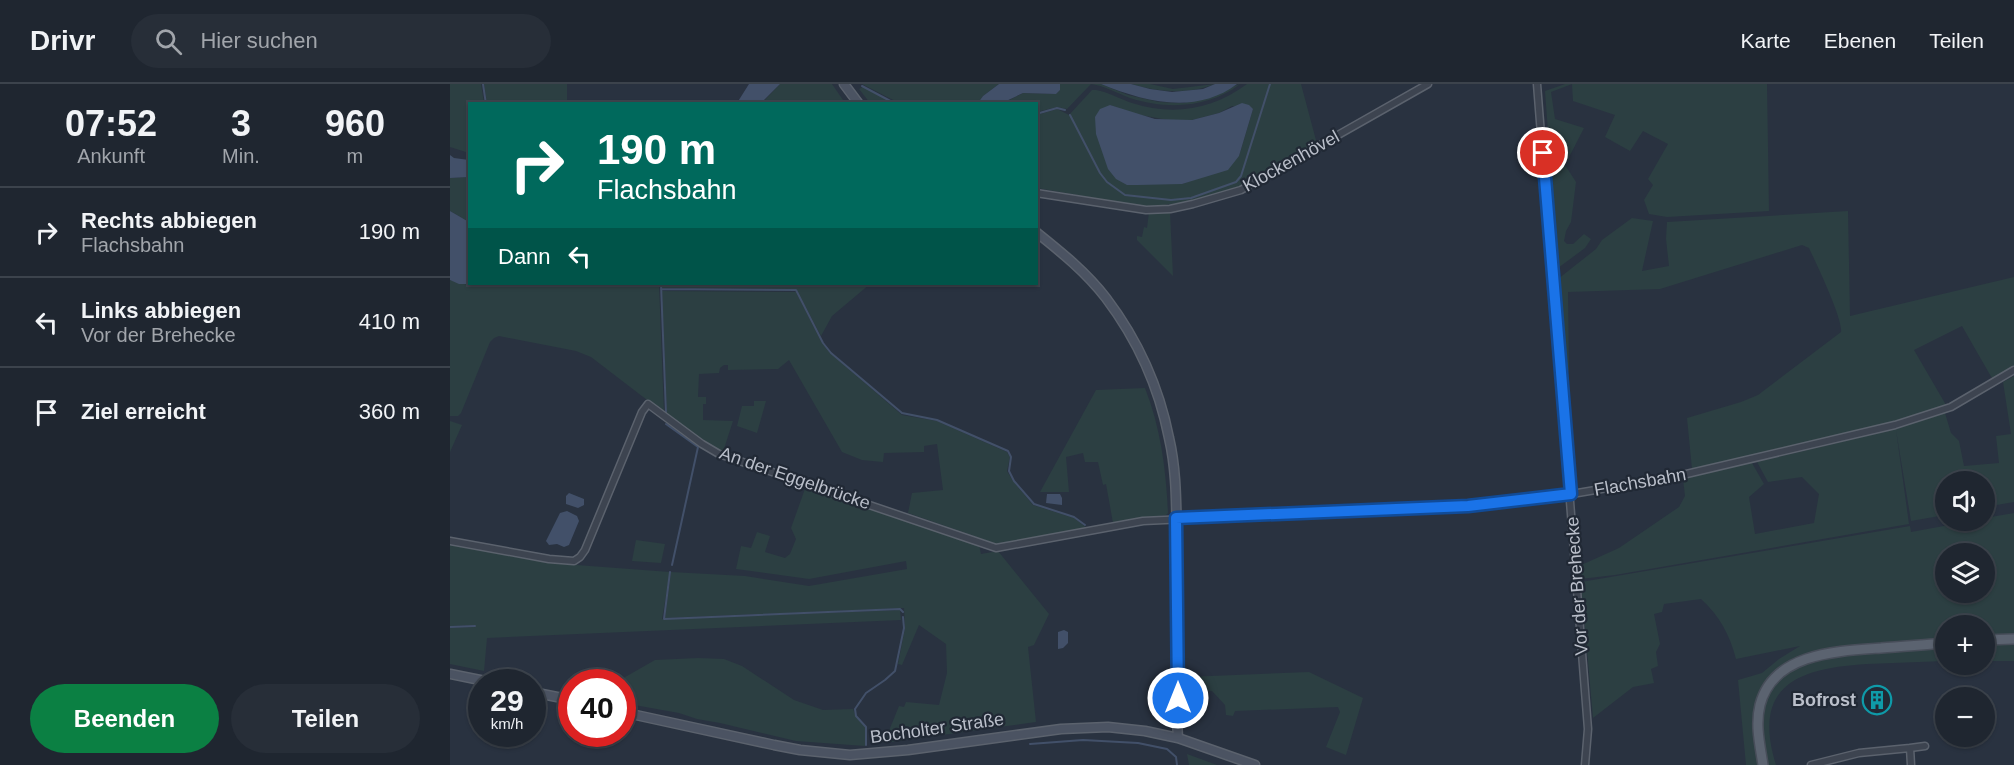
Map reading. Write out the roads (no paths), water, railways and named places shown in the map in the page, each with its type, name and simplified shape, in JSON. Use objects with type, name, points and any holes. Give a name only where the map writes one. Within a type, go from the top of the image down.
[{"type":"main road","points":[[844,84],[858,102]]},
{"type":"main road","points":[[1038,234],[1076,265],[1124,323],[1154,383],[1170,439],[1176,491],[1178,738]]},
{"type":"main road","points":[[1995,640],[2014,639]]},
{"type":"main road","points":[[1763,765],[1758,730],[1759,706],[1772,682],[1790,666],[1806,659],[1837,652],[1935,644]]},
{"type":"main road","points":[[450,674],[468,678]]},
{"type":"main road","name":"Bocholter Straße","points":[[636,715],[800,750],[850,755],[900,751],[1070,728],[1108,727],[1178,738],[1255,765]]},
{"type":"street","name":"Klockenhövel","points":[[1038,193],[1146,210],[1170,209],[1203,201],[1242,190],[1428,84]]},
{"type":"street","name":"Vor der Brehecke","points":[[1537,84],[1588,729],[1585,765]]},
{"type":"street","name":"Flachsbahn","points":[[1176,518],[1468,506],[1571,494],[1678,476],[1895,425],[1951,407],[2014,370]]},
{"type":"street","name":"An der Eggelbrücke","points":[[450,541],[556,560],[574,561],[577,559],[585,550],[642,412],[648,404],[719,454],[996,548],[1143,520],[1176,518]]},
{"type":"street","points":[[1811,765],[1859,753],[1925,746]]},
{"type":"street","points":[[1910,748],[1911,765]]},
{"type":"water","points":[[749,84],[780,84],[762,102],[738,102]]},
{"type":"water","points":[[999,84],[1060,84],[1060,90],[1056,94],[1023,93],[1004,102],[979,102]]},
{"type":"water","points":[[1101,84],[1131,84],[1172,92],[1203,89],[1215,84],[1237,84],[1205,100],[1170,102],[1135,96]]},
{"type":"water","points":[[1242,103],[1253,109],[1239,156],[1228,170],[1182,184],[1127,185],[1116,179],[1108,169],[1096,134],[1095,117],[1100,109],[1110,105],[1155,119],[1192,120],[1219,113]]},
{"type":"water","points":[[450,155],[454,158],[468,160],[468,177],[450,178]]},
{"type":"water","points":[[450,211],[468,221],[468,284],[459,284],[450,280]]},
{"type":"water","points":[[569,493],[584,499],[584,505],[578,508],[566,504],[566,496]]},
{"type":"water","points":[[1047,494],[1060,494],[1062,505],[1046,503]]},
{"type":"water","points":[[567,511],[577,516],[579,521],[569,545],[564,547],[557,544],[549,545],[546,541],[560,513]]},
{"type":"water","points":[[1064,630],[1068,632],[1068,643],[1058,649],[1058,632]]},
{"type":"waterway","points":[[483,84],[486,102]]},
{"type":"waterway","points":[[1070,115],[1100,173],[1107,182],[1125,195],[1171,200],[1191,198],[1236,182],[1241,176],[1270,84]]},
{"type":"waterway","points":[[862,86],[892,102]]},
{"type":"waterway","points":[[1038,113],[1057,108],[1065,110]]},
{"type":"waterway","points":[[661,285],[666,413]]},
{"type":"waterway","points":[[661,289],[796,290],[823,343],[831,353],[902,413],[937,420],[1008,451],[1011,457],[1009,471],[1014,481],[1034,504],[1074,517],[1085,525]]},
{"type":"waterway","points":[[666,424],[698,447],[672,565]]},
{"type":"waterway","points":[[670,572],[664,619],[900,609],[903,612]]},
{"type":"waterway","points":[[866,745],[866,727],[856,716],[855,709],[866,693],[895,671],[904,628],[903,617]]},
{"type":"waterway","points":[[450,627],[475,626]]},
{"type":"waterway","points":[[1030,744],[1083,740],[1138,743],[1167,749],[1176,757],[1177,765]]},
{"type":"place","name":"Bofrost","points":[[1877,700]]}]
